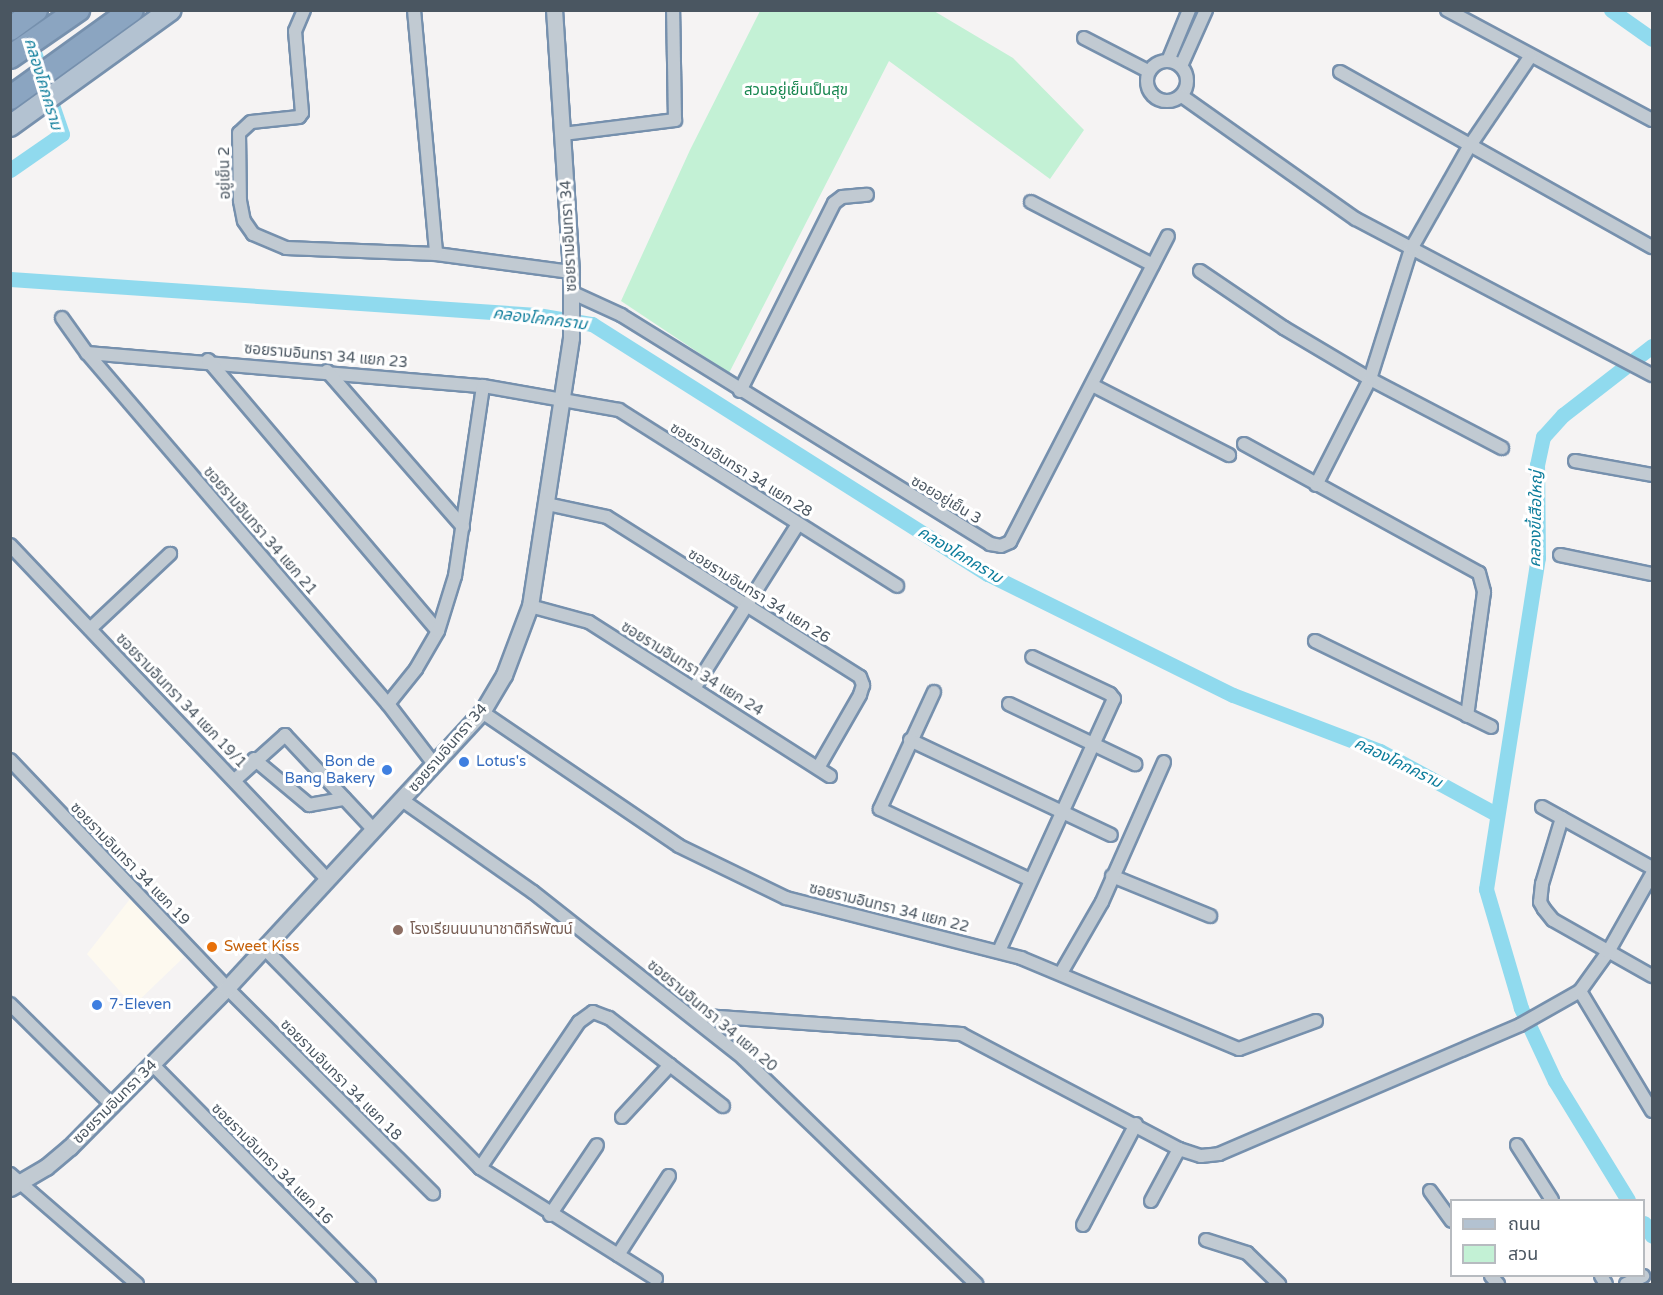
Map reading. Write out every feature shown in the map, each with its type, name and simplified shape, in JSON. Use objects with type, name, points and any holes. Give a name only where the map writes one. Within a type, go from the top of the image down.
[{"type":"highway","points":[[10,29],[36,10]]},
{"type":"highway","points":[[10,57],[78,10]]},
{"type":"highway","points":[[10,98],[132,10]]},
{"type":"main road","points":[[129,40],[140,10]]},
{"type":"main road","points":[[10,126],[171,10]]},
{"type":"street","name":"อยู่เย็น 2","points":[[303,10],[295,31],[302,113],[300,117],[251,122],[239,133],[243,221],[253,234],[276,246],[436,254]]},
{"type":"street","points":[[414,10],[436,254],[572,272]]},
{"type":"street","name":"ซอยรามอินทรา 34","points":[[14,1182],[54,1160],[113,1106],[153,1065],[265,949],[483,712],[504,675],[530,606],[571,338],[572,272],[554,10]]},
{"type":"street","points":[[563,134],[675,120],[673,10]]},
{"type":"street","points":[[1168,61],[1189,10]]},
{"type":"street","points":[[1181,66],[1206,10]]},
{"type":"street","points":[[1447,10],[1530,57],[1653,120]]},
{"type":"street","points":[[1084,38],[1148,72]]},
{"type":"street","points":[[1316,485],[1370,379],[1411,249],[1469,147],[1530,57]]},
{"type":"street","points":[[1168,61],[1181,66],[1188,81],[1182,96],[1173,101],[1155,98],[1149,90],[1148,72],[1157,63],[1168,61]]},
{"type":"street","points":[[1340,72],[1469,147],[1653,247]]},
{"type":"street","points":[[1182,96],[1356,219],[1648,373]]},
{"type":"street","points":[[740,391],[834,203],[842,197],[867,195]]},
{"type":"street","points":[[1031,202],[1153,265]]},
{"type":"street","name":"ซอยอยู่เย็น 3","points":[[573,293],[621,315],[740,391],[990,544],[1001,546],[1010,542],[1168,236]]},
{"type":"street","points":[[1200,271],[1370,379],[1502,448]]},
{"type":"street","name":"ซอยรามอินทรา 34 แยก 21","points":[[62,318],[87,353],[388,704],[434,764]]},
{"type":"street","name":"ซอยรามอินทรา 34 แยก 23","points":[[87,353],[208,360],[327,371],[483,386],[561,398]]},
{"type":"street","points":[[208,360],[438,631]]},
{"type":"street","points":[[327,371],[463,527]]},
{"type":"street","points":[[1092,385],[1229,455]]},
{"type":"street","points":[[388,704],[416,669],[438,631],[455,576],[483,386]]},
{"type":"street","name":"ซอยรามอินทรา 34 แยก 28","points":[[561,398],[620,410],[897,586]]},
{"type":"street","points":[[1244,444],[1479,573],[1484,592],[1467,716]]},
{"type":"street","points":[[1575,461],[1653,476]]},
{"type":"street","name":"ซอยรามอินทรา 34 แยก 26","points":[[547,504],[607,517],[860,677],[863,685],[860,695],[818,768]]},
{"type":"street","points":[[695,687],[798,524]]},
{"type":"street","name":"ซอยรามอินทรา 34 แยก 19/1","points":[[10,545],[236,779],[328,880]]},
{"type":"street","points":[[90,629],[171,554]]},
{"type":"street","points":[[1560,555],[1653,574]]},
{"type":"street","name":"ซอยรามอินทรา 34 แยก 24","points":[[530,606],[589,622],[695,687],[830,776]]},
{"type":"street","points":[[1315,641],[1491,727]]},
{"type":"street","points":[[999,951],[1060,811],[1113,701],[1112,695],[1032,657]]},
{"type":"street","points":[[934,692],[880,809],[1029,879]]},
{"type":"street","points":[[1009,704],[1135,764]]},
{"type":"street","name":"ซอยรามอินทรา 34 แยก 22","points":[[483,712],[679,846],[735,876],[786,898],[999,951],[1061,974],[1239,1049],[1316,1021]]},
{"type":"street","points":[[236,779],[254,759],[285,735],[374,830]]},
{"type":"street","points":[[910,740],[1112,835]]},
{"type":"street","points":[[254,759],[309,805],[345,799]]},
{"type":"street","name":"ซอยรามอินทรา 34 แยก 19","points":[[10,760],[227,988]]},
{"type":"street","points":[[1061,974],[1102,902],[1164,762]]},
{"type":"street","name":"ซอยรามอินทรา 34 แยก 20","points":[[402,800],[533,892],[743,1058],[976,1284]]},
{"type":"street","points":[[1542,807],[1653,868]]},
{"type":"street","points":[[1562,818],[1542,884],[1540,902],[1553,920],[1653,976]]},
{"type":"street","points":[[690,1014],[961,1034],[1136,1124],[1179,1149],[1201,1156],[1219,1154],[1520,1025],[1580,992],[1608,952],[1653,874]]},
{"type":"street","points":[[1112,876],[1210,916]]},
{"type":"street","points":[[265,949],[480,1168],[550,1215],[656,1279]]},
{"type":"street","name":"ซอยรามอินทรา 34 แยก 18","points":[[227,988],[434,1193]]},
{"type":"street","points":[[1580,992],[1653,1111]]},
{"type":"street","points":[[10,1004],[113,1106]]},
{"type":"street","points":[[480,1168],[586,1015],[593,1012],[609,1018],[723,1106]]},
{"type":"street","name":"ซอยรามอินทรา 34 แยก 16","points":[[153,1065],[369,1284]]},
{"type":"street","points":[[622,1117],[670,1065]]},
{"type":"street","points":[[1083,1225],[1136,1124]]},
{"type":"street","points":[[550,1215],[597,1145]]},
{"type":"street","points":[[1517,1145],[1551,1199]]},
{"type":"street","points":[[1151,1201],[1179,1149]]},
{"type":"street","points":[[618,1255],[669,1176]]},
{"type":"street","points":[[14,1182],[137,1284]]},
{"type":"street","points":[[1430,1191],[1450,1218]]},
{"type":"street","points":[[1206,1240],[1247,1253],[1279,1284]]},
{"type":"street","points":[[1626,1284],[1640,1277]]},
{"type":"shaded area","points":[[130,899],[184,957],[133,1006],[87,954]]},
{"type":"green space","name":"สวนอยู่เย็นเป็นสุข","points":[[760,11],[934,11],[1013,58],[1084,130],[1050,179],[889,61],[729,373],[621,301],[690,150]]},
{"type":"waterway","name":"คลองขี้เสือใหญ่","points":[[1611,10],[1652,39]]},
{"type":"waterway","name":"คลองโคกคราม","points":[[10,170],[62,134],[20,11]]},
{"type":"waterway","name":"คลองโคกคราม","points":[[10,279],[537,315],[592,324],[988,574],[1233,695],[1380,751],[1496,814]]},
{"type":"waterway","name":"คลองขี้เสือใหญ่","points":[[1627,1199],[1555,1081],[1521,1008],[1486,889],[1538,558],[1537,465],[1543,437],[1563,415],[1652,346]]},
{"type":"waterway","name":"คลองโคกคราม","points":[[1645,1225],[1652,1236]]},
{"type":"place","name":"Lotus's","points":[[464,762]]},
{"type":"place","name":"Bon de Bang Bakery","points":[[387,770]]},
{"type":"place","name":"โรงเรียนนนานาชาติกีรพัฒน์","points":[[398,930]]},
{"type":"place","name":"Sweet Kiss","points":[[212,947]]},
{"type":"place","name":"7-Eleven","points":[[97,1005]]}]
